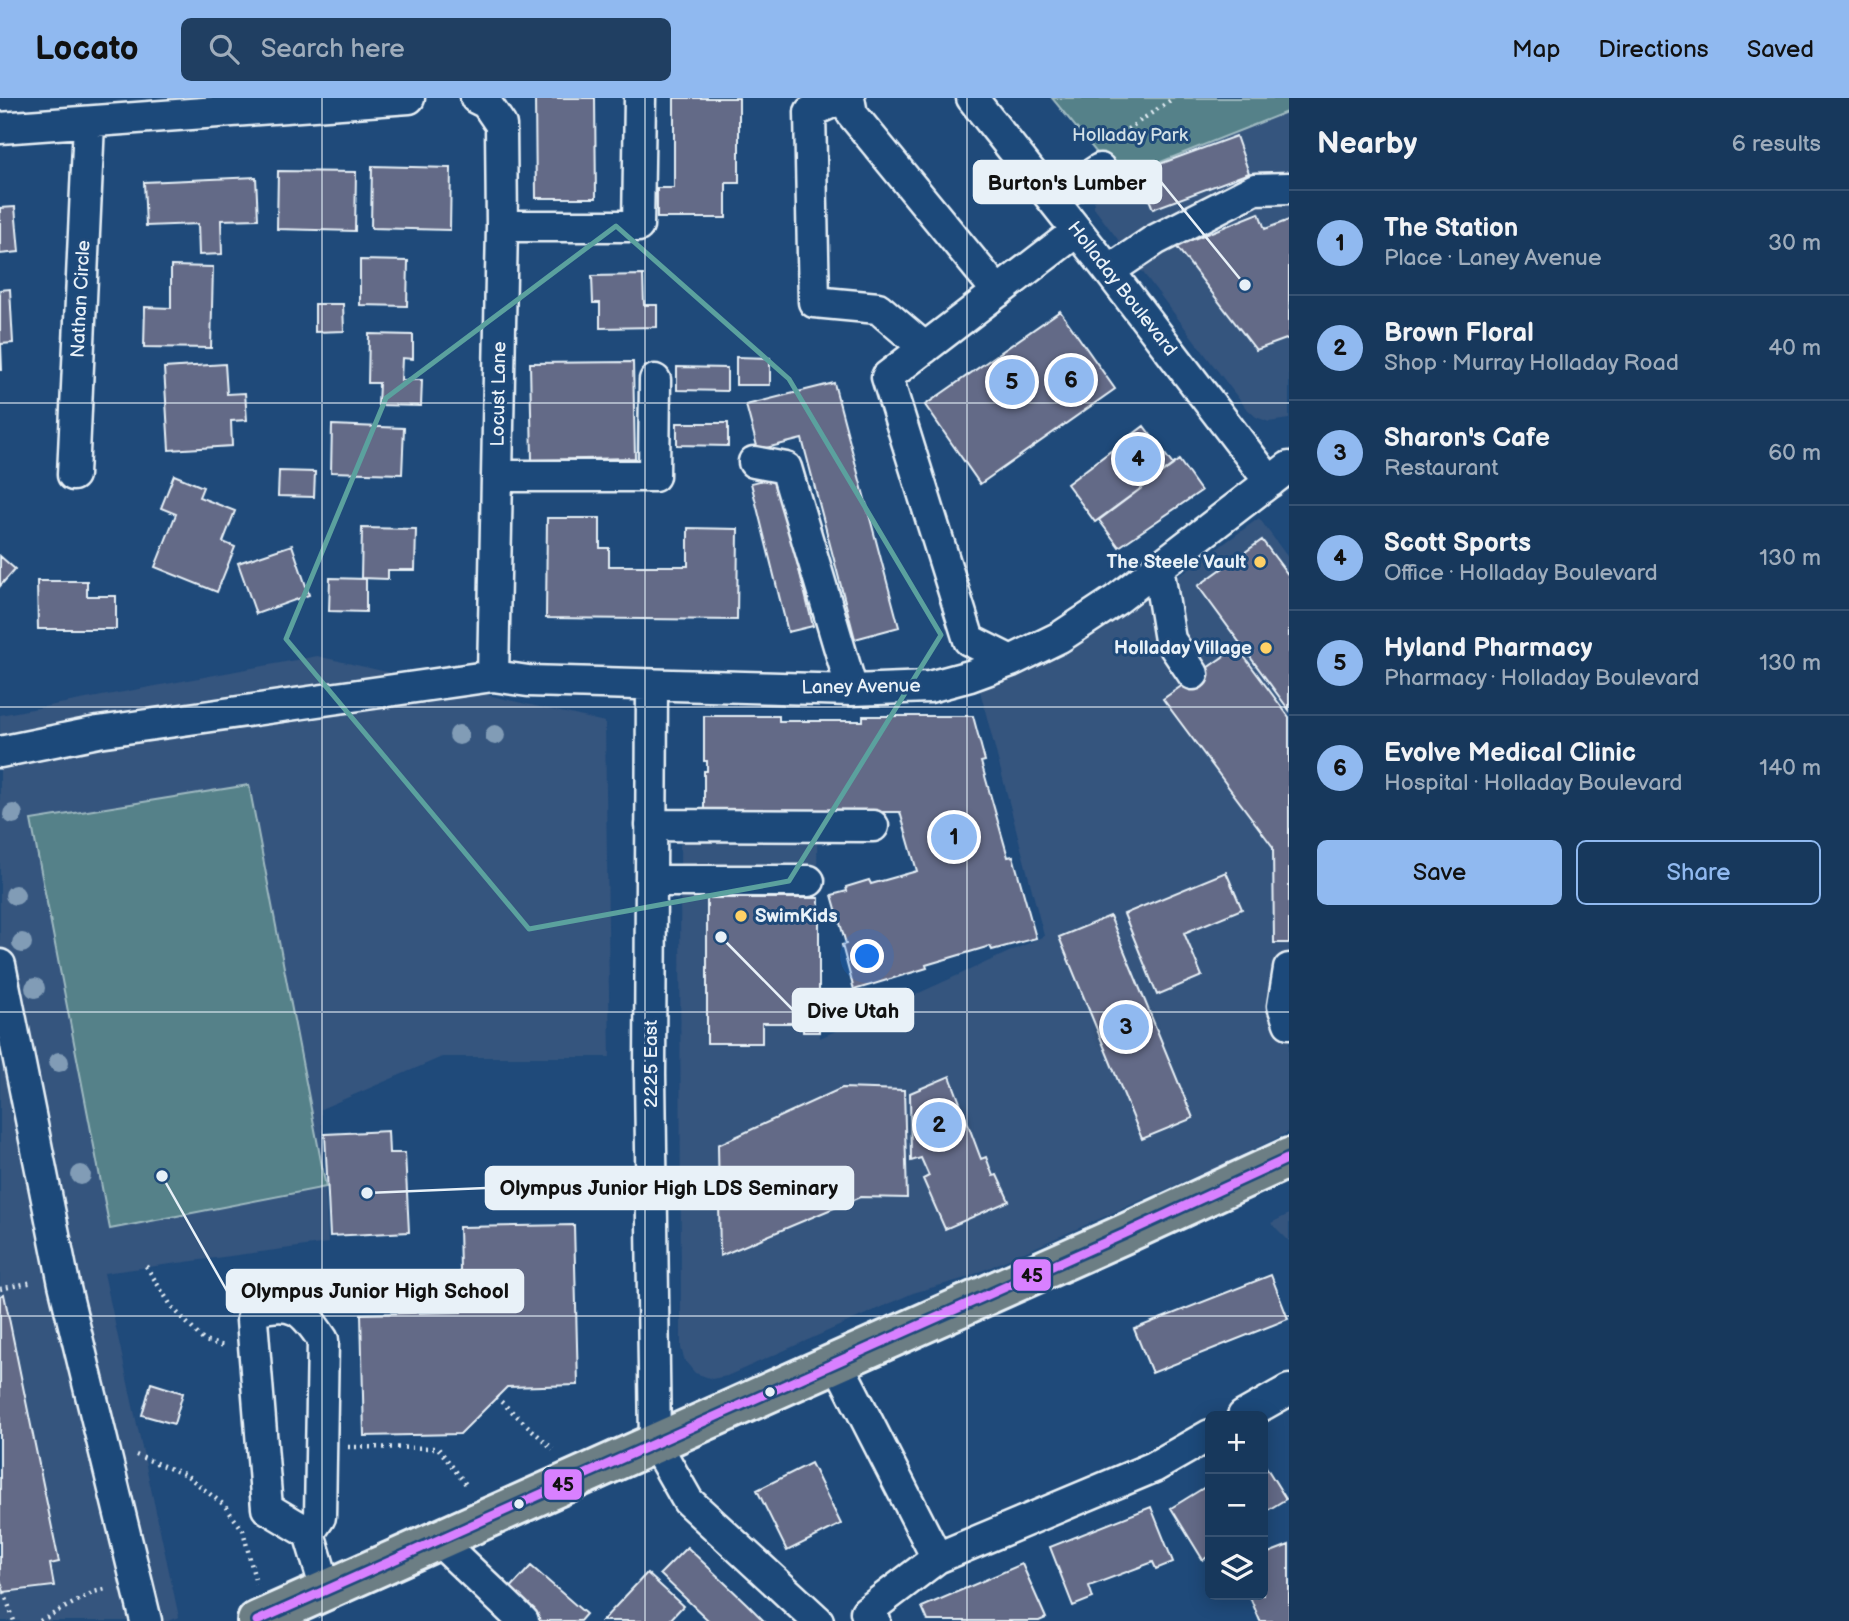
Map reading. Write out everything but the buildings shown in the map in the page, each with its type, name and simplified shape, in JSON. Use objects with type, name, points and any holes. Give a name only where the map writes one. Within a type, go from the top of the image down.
[{"type":"main road","points":[[257,1621],[1289,1158]]},
{"type":"street","points":[[0,128],[409,98]]},
{"type":"street","points":[[502,226],[638,226],[639,98]]},
{"type":"street","points":[[842,98],[810,113],[814,302],[878,308],[925,348]]},
{"type":"street","points":[[849,98],[852,114],[998,292]]},
{"type":"street","name":"Holladay Boulevard","points":[[972,98],[1109,271],[1279,475]]},
{"type":"street","name":"Locust Lane","points":[[485,106],[501,125],[502,226],[493,676]]},
{"type":"street","name":"Nathan Circle","points":[[73,475],[89,123]]},
{"type":"street","points":[[1054,200],[1100,158]]},
{"type":"street","points":[[1109,271],[1155,240],[1255,189],[1289,188]]},
{"type":"street","points":[[1011,661],[969,640],[887,377],[1077,231]]},
{"type":"street","points":[[497,476],[654,476],[655,380]]},
{"type":"street","points":[[754,462],[786,468],[852,690]]},
{"type":"street","name":"Laney Avenue","points":[[0,752],[98,732],[493,676],[528,681],[652,685],[852,690],[929,687],[1011,661],[1060,637],[1116,600],[1279,475]]},
{"type":"street","points":[[1158,568],[1170,640],[1193,674]]},
{"type":"street","name":"2225 East","points":[[652,685],[650,1074],[655,1443]]},
{"type":"street","points":[[651,825],[873,826]]},
{"type":"street","points":[[651,881],[809,881]]},
{"type":"street","points":[[0,965],[64,1283],[146,1621]]},
{"type":"street","points":[[1286,1015],[1289,969]]},
{"type":"street","points":[[309,1533],[320,1517],[323,1340],[311,1322],[290,1306],[274,1305],[256,1310],[252,1320],[267,1508],[309,1533],[326,1590]]},
{"type":"street","points":[[837,1362],[937,1558]]},
{"type":"street","points":[[1252,1411],[1289,1390]]},
{"type":"street","points":[[875,1621],[866,1612],[937,1558],[1154,1467],[1205,1438]]},
{"type":"street","points":[[655,1443],[688,1501],[818,1621]]},
{"type":"street","points":[[438,1540],[523,1621]]},
{"type":"path","points":[[1100,158],[1174,98]]},
{"type":"path","points":[[145,1266],[172,1307],[204,1341],[226,1346]]},
{"type":"path","points":[[0,1289],[45,1280]]},
{"type":"path","points":[[496,1397],[553,1449]]},
{"type":"path","points":[[347,1447],[438,1448],[468,1487]]},
{"type":"path","points":[[135,1454],[186,1475],[224,1505],[243,1530],[256,1584]]},
{"type":"path","points":[[40,1621],[94,1592],[109,1588]]},
{"type":"path","points":[[4,1592],[14,1621]]},
{"type":"highlighted area","points":[[616,226],[789,379],[941,635],[789,881],[529,929],[286,639],[386,398]]},
{"type":"shaded area","points":[[1289,111],[1289,419],[1269,422],[1256,417],[1245,407],[1094,208],[1094,201],[1118,179]]},
{"type":"shaded area","points":[[1259,518],[1289,559],[1289,1132],[1230,1161],[966,1278],[913,1293],[727,1376],[712,1379],[695,1373],[685,1361],[681,1348],[680,841],[817,840],[820,1038],[1044,936],[980,691],[1185,572]]},
{"type":"shaded area","points":[[317,656],[605,722],[610,1057],[442,1057],[321,1109],[328,1243],[104,1273],[179,1617],[168,1621],[0,1621],[0,715]]},
{"type":"shaded area","points":[[1289,1214],[1289,1241],[1271,1223]]},
{"type":"green space","name":"Holladay Park","points":[[1052,98],[1289,98],[1289,111],[1118,179]]},
{"type":"green space","points":[[249,785],[326,1187],[110,1229],[31,820]]},
{"type":"transit line","name":"45","points":[[257,1621],[1289,1158]]},
{"type":"place","name":"Burton's Lumber","points":[[1245,285]]},
{"type":"place","name":"Evolve Medical Clinic","points":[[1071,380]]},
{"type":"place","name":"Hyland Pharmacy","points":[[1012,382]]},
{"type":"place","name":"Scott Sports","points":[[1138,459]]},
{"type":"place","name":"The Steele Vault","points":[[1260,562]]},
{"type":"place","name":"Holladay Village","points":[[1266,648]]},
{"type":"place","name":"The Station","points":[[954,837]]},
{"type":"place","name":"SwimKids","points":[[741,916]]},
{"type":"place","name":"Dive Utah","points":[[721,937]]},
{"type":"place","name":"Sharon's Cafe","points":[[1126,1027]]},
{"type":"place","name":"Brown Floral","points":[[939,1125]]},
{"type":"place","name":"Olympus Junior High School","points":[[162,1176]]},
{"type":"place","name":"Olympus Junior High LDS Seminary","points":[[367,1193]]}]
